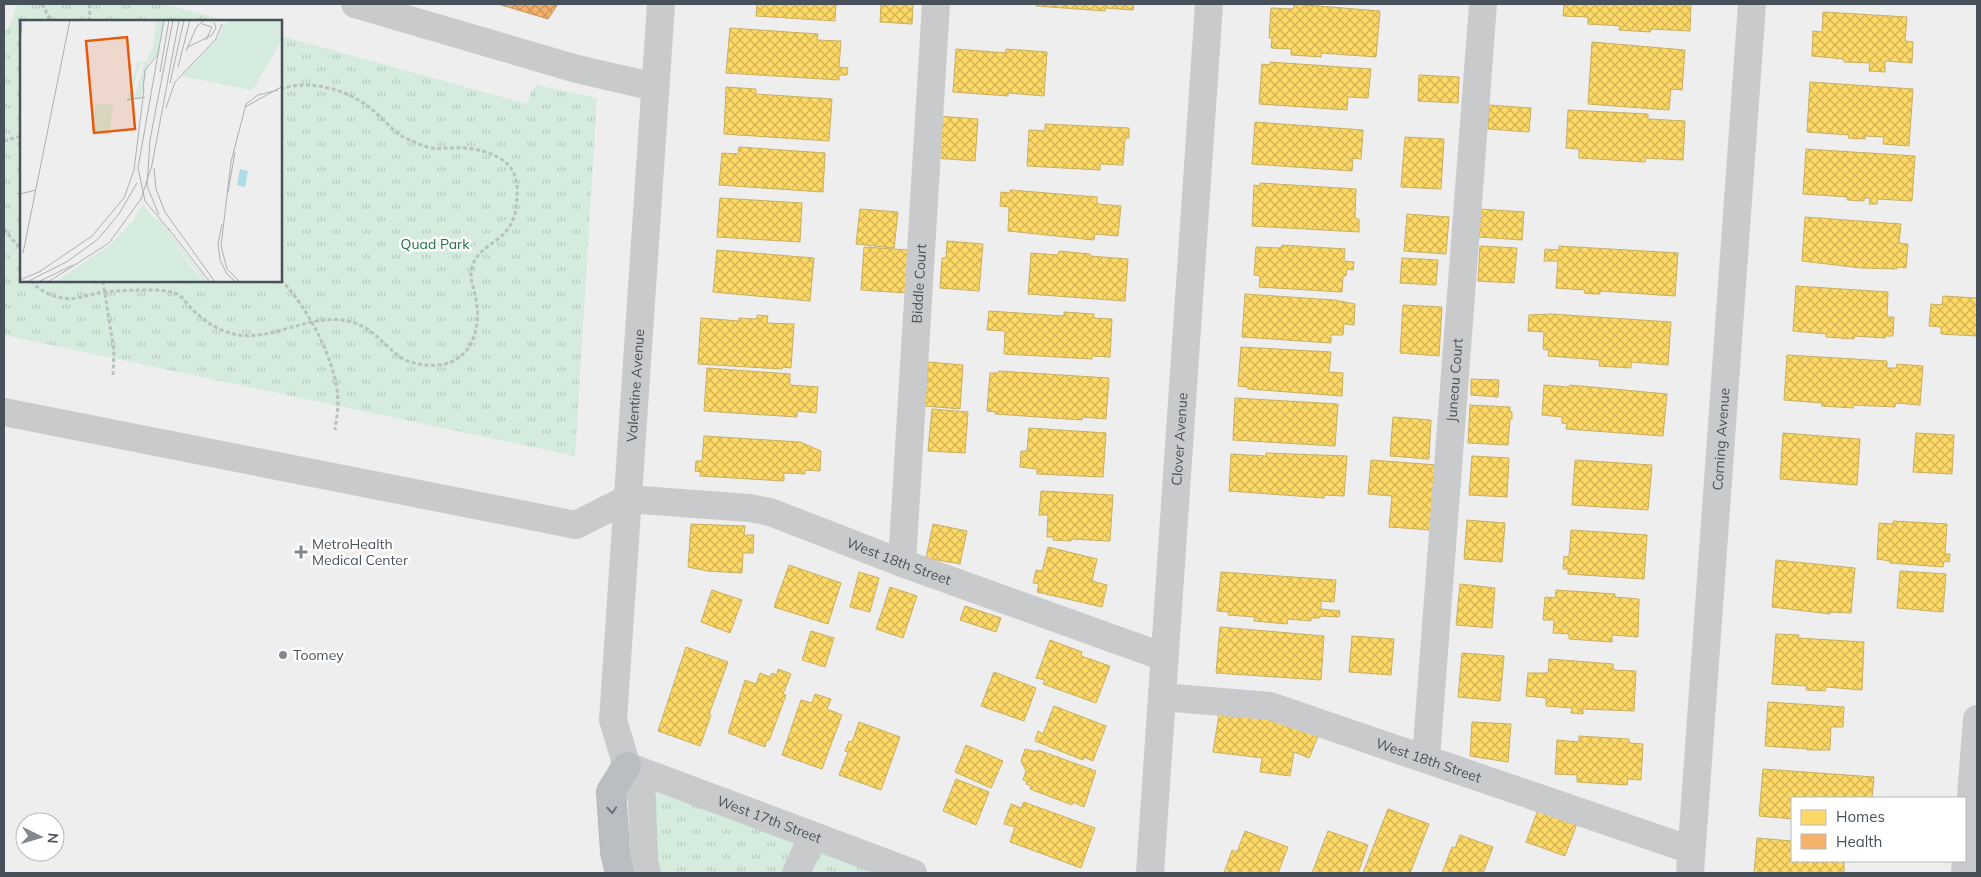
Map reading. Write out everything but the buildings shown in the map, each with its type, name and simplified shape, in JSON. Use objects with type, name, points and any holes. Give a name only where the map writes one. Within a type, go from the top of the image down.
[{"type":"highway","points":[[620,873],[615,852],[611,792],[628,766]]},
{"type":"street","points":[[355,4],[577,69],[655,88]]},
{"type":"street","name":"Valentine Avenue","points":[[647,873],[644,862],[642,798],[628,766],[613,720],[661,4]]},
{"type":"street","name":"Biddle Court","points":[[902,562],[936,4]]},
{"type":"street","name":"Clover Avenue","points":[[1150,873],[1209,4]]},
{"type":"street","name":"Juneau Court","points":[[1426,758],[1483,4]]},
{"type":"street","name":"Corning Avenue","points":[[1690,862],[1752,4]]},
{"type":"street","points":[[4,412],[576,525],[627,499]]},
{"type":"street","name":"West 18th Street","points":[[627,499],[749,508],[763,511],[1164,657]]},
{"type":"street","name":"West 18th Street","points":[[1162,697],[1270,706],[1426,758],[1690,862]]},
{"type":"street","points":[[1966,860],[1977,719]]},
{"type":"street","name":"West 17th Street","points":[[628,766],[913,873]]},
{"type":"street","points":[[796,873],[813,836]]},
{"type":"path","points":[[42,4],[51,20]]},
{"type":"path","points":[[46,9],[48,4]]},
{"type":"path","points":[[88,20],[89,4]]},
{"type":"path","points":[[32,282],[50,295],[75,298],[106,292],[170,291],[180,296],[203,319],[227,332],[249,336],[334,319],[355,322],[376,335],[397,355],[415,364],[447,364],[459,357],[471,347],[476,331],[476,298],[471,283],[472,268],[476,256],[507,231],[517,207],[518,188],[510,167],[494,156],[475,150],[430,148],[405,138],[368,105],[337,90],[318,86],[298,86],[282,89]]},
{"type":"path","points":[[4,141],[20,136]]},
{"type":"path","points":[[4,229],[20,249]]},
{"type":"path","points":[[282,281],[304,308],[328,358],[336,383],[338,402],[335,430]]},
{"type":"path","points":[[103,282],[114,351],[113,376]]},
{"type":"green space","name":"Quad Park","points":[[17,4],[164,4],[223,20],[20,20],[20,282],[282,282],[282,36],[527,104],[532,90],[537,85],[597,98],[575,456],[4,335],[4,34],[13,18]]},
{"type":"green space","points":[[610,759],[913,873],[608,873]]},
{"type":"place","name":"MetroHealth Medical Center","points":[[301,552]]},
{"type":"place","name":"Toomey","points":[[283,655]]}]
